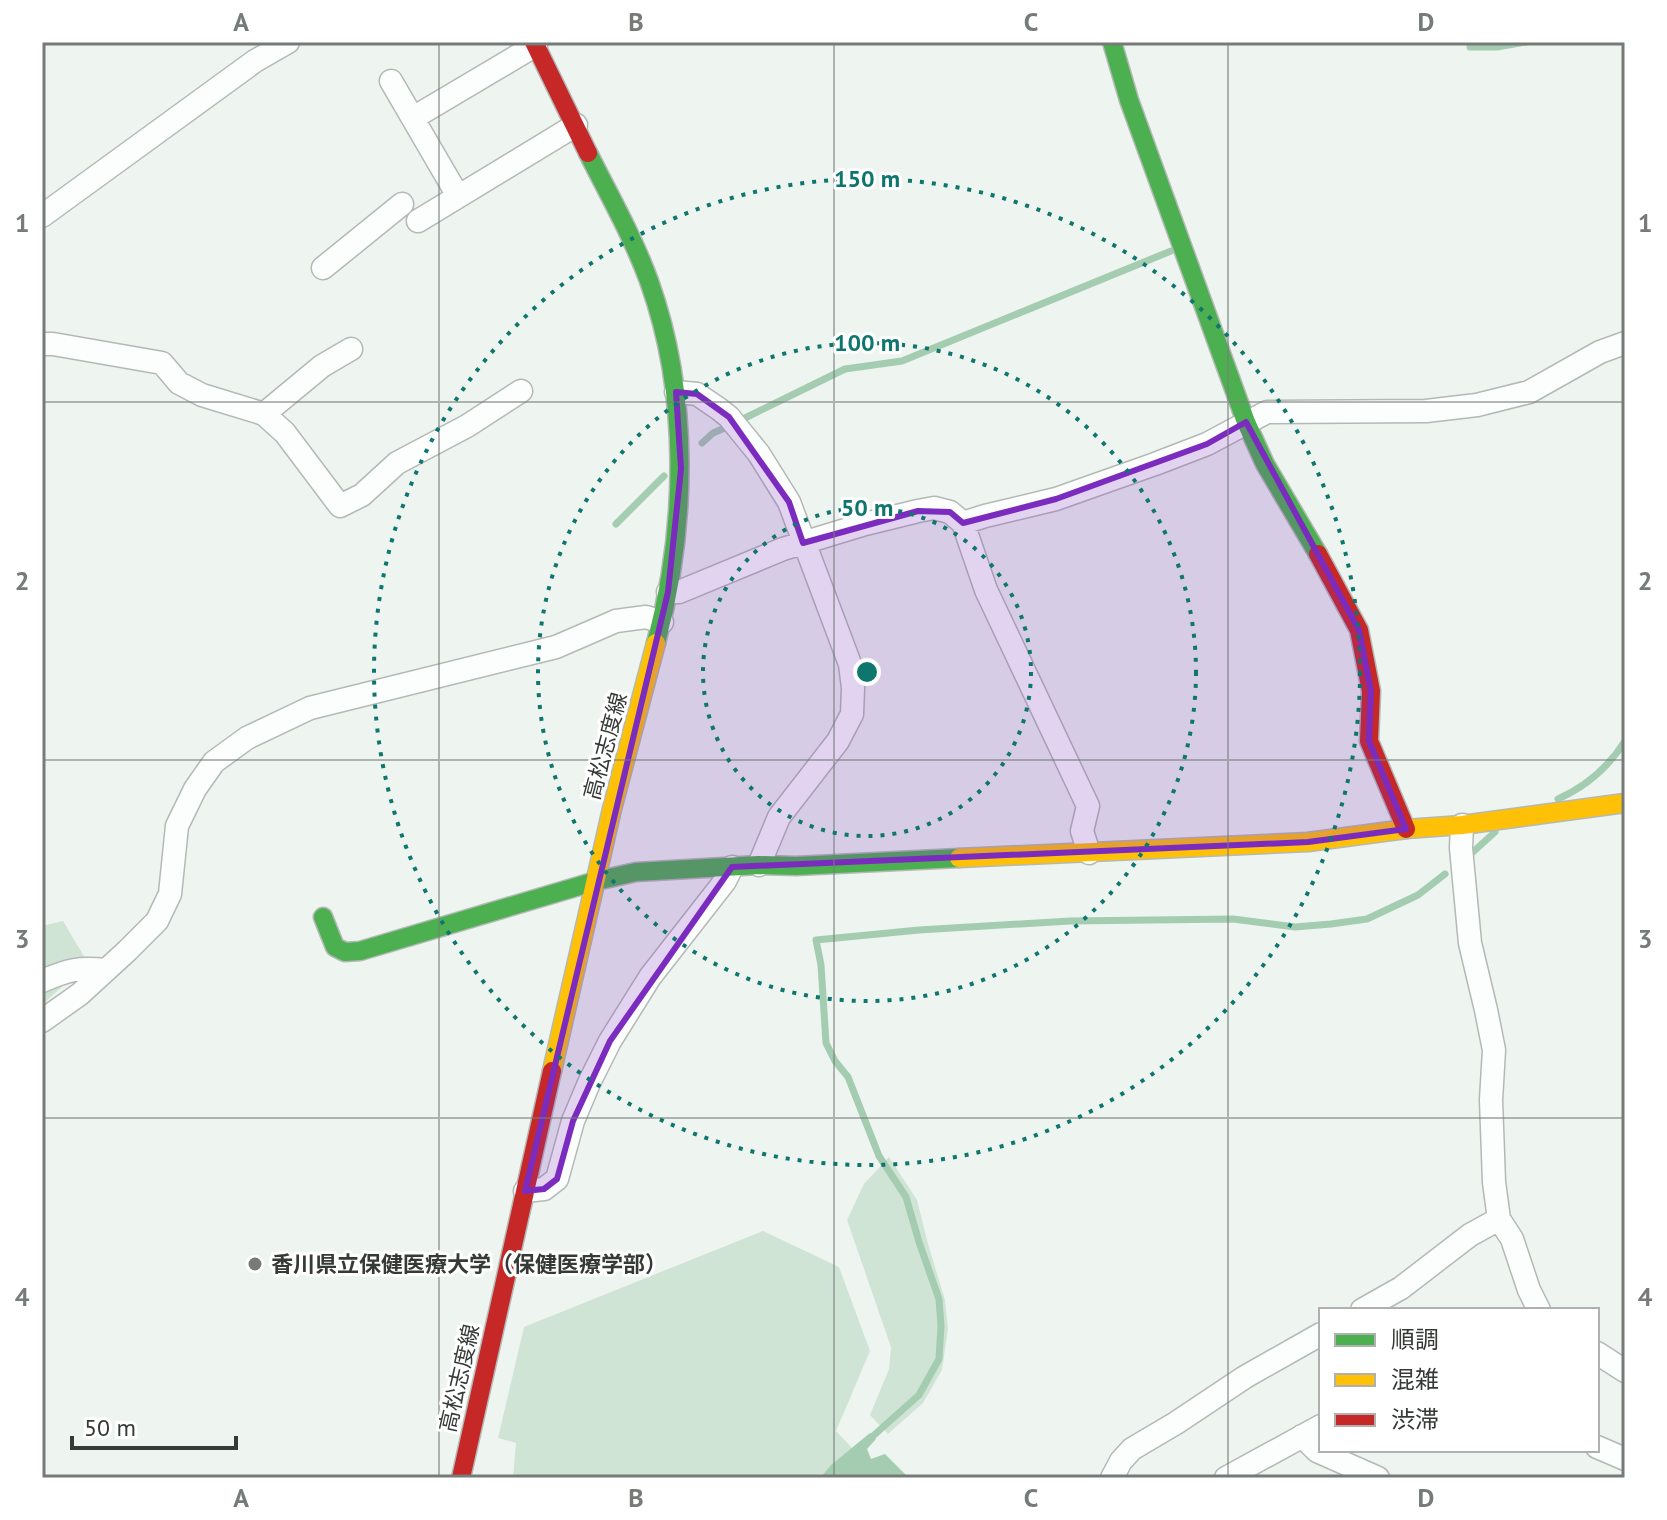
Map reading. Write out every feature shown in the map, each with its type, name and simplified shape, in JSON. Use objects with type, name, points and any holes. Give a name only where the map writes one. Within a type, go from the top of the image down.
[{"type":"street","points":[[42,216],[255,61],[288,42]]},
{"type":"street","points":[[1112,42],[1129,100],[1246,422],[1265,464],[1359,630],[1371,691],[1369,741],[1406,829]]},
{"type":"street","points":[[413,118],[535,44]]},
{"type":"street","name":"高松志度線","points":[[461,1478],[583,932],[662,622],[681,469],[676,392],[649,281],[535,44]]},
{"type":"street","points":[[391,81],[458,196]]},
{"type":"street","points":[[418,221],[576,125]]},
{"type":"street","points":[[323,268],[402,204]]},
{"type":"street","points":[[963,523],[1056,499],[1155,464],[1207,444],[1267,412],[1426,411],[1477,405],[1529,392],[1600,352],[1625,343]]},
{"type":"street","points":[[42,344],[162,363],[179,383],[202,395],[264,414],[285,433],[340,506],[362,495],[397,463],[467,426],[521,391]]},
{"type":"street","points":[[264,414],[322,366],[351,349]]},
{"type":"street","points":[[676,392],[697,394],[708,401],[729,417],[759,454],[789,502],[850,664],[852,714],[838,741],[779,817],[759,865]]},
{"type":"street","points":[[668,592],[679,592],[761,557],[865,524],[934,508],[950,512],[963,523],[986,590],[1088,806],[1082,831],[1089,853]]},
{"type":"street","points":[[42,1021],[80,994],[157,921],[170,894],[177,826],[195,789],[214,762],[247,738],[310,708],[556,647],[616,621],[646,617],[662,622]]},
{"type":"street","points":[[323,917],[335,947],[345,952],[360,951],[636,872],[1308,842],[1625,803]]},
{"type":"street","points":[[1462,825],[1461,848],[1470,943],[1494,1050],[1491,1100],[1494,1182],[1499,1219],[1512,1239],[1538,1308]]},
{"type":"street","points":[[525,1191],[544,1189],[557,1179],[573,1121],[610,1041],[650,977],[725,881],[732,867]]},
{"type":"street","points":[[42,981],[82,968],[106,970]]},
{"type":"street","points":[[1366,1308],[1401,1288],[1470,1235],[1499,1219]]},
{"type":"street","points":[[1112,1478],[1132,1449],[1245,1377],[1319,1335]]},
{"type":"street","points":[[1599,1354],[1625,1371]]},
{"type":"street","points":[[1226,1478],[1312,1431],[1319,1452]]},
{"type":"street","points":[[1599,1448],[1625,1459]]},
{"type":"street","points":[[1319,1452],[1378,1478]]},
{"type":"highlighted area","points":[[676,392],[697,394],[729,417],[789,502],[803,543],[918,511],[950,512],[963,523],[1056,499],[1207,444],[1246,422],[1359,630],[1371,691],[1369,741],[1406,829],[1308,842],[732,867],[610,1041],[573,1121],[557,1179],[544,1189],[525,1191],[668,592],[681,469]]},
{"type":"shaded area","points":[[63,921],[88,963],[42,1005],[42,926]]},
{"type":"shaded area","points":[[889,1157],[917,1200],[945,1300],[948,1329],[942,1370],[923,1403],[888,1434],[870,1415],[889,1369],[891,1347],[847,1220],[864,1184]]},
{"type":"shaded area","points":[[763,1231],[839,1267],[870,1351],[836,1431],[852,1448],[820,1478],[513,1478],[516,1443],[498,1438],[524,1327]]},
{"type":"shaded area","points":[[870,1433],[876,1439],[867,1449],[871,1459],[885,1454],[909,1478],[820,1478],[831,1465]]},
{"type":"waterway","points":[[1470,47],[1497,47],[1526,42]]},
{"type":"waterway","points":[[745,418],[845,369],[902,361],[1171,251]]},
{"type":"waterway","points":[[702,443],[713,433],[727,427]]},
{"type":"waterway","points":[[616,524],[664,476]]},
{"type":"waterway","points":[[1558,799],[1596,775],[1625,741]]},
{"type":"waterway","points":[[1473,852],[1495,832]]},
{"type":"waterway","points":[[873,1436],[919,1395],[939,1359],[939,1299],[906,1197],[879,1156],[848,1077],[826,1043],[821,965],[816,940],[1070,921],[1233,919],[1295,927],[1331,924],[1367,919],[1418,895],[1445,874]]},
{"type":"traffic: fast","points":[[1112,42],[1129,100],[1246,422],[1265,464],[1318,554]]},
{"type":"traffic: fast","points":[[588,153],[649,281],[672,369],[680,461],[678,508],[674,554],[656,643]]},
{"type":"traffic: fast","points":[[323,917],[335,947],[345,952],[360,951],[636,872],[959,858]]},
{"type":"traffic: slow","points":[[552,1071],[612,809],[656,643]]},
{"type":"traffic: slow","points":[[959,858],[1308,842],[1625,803]]},
{"type":"traffic: jam","points":[[534,42],[588,153]]},
{"type":"traffic: jam","points":[[1318,554],[1359,630],[1371,691],[1369,741],[1406,829]]},
{"type":"traffic: jam","points":[[461,1478],[552,1071]]},
{"type":"place","name":"香川県立保健医療大学（保健医療学部）","points":[[255,1264]]}]
